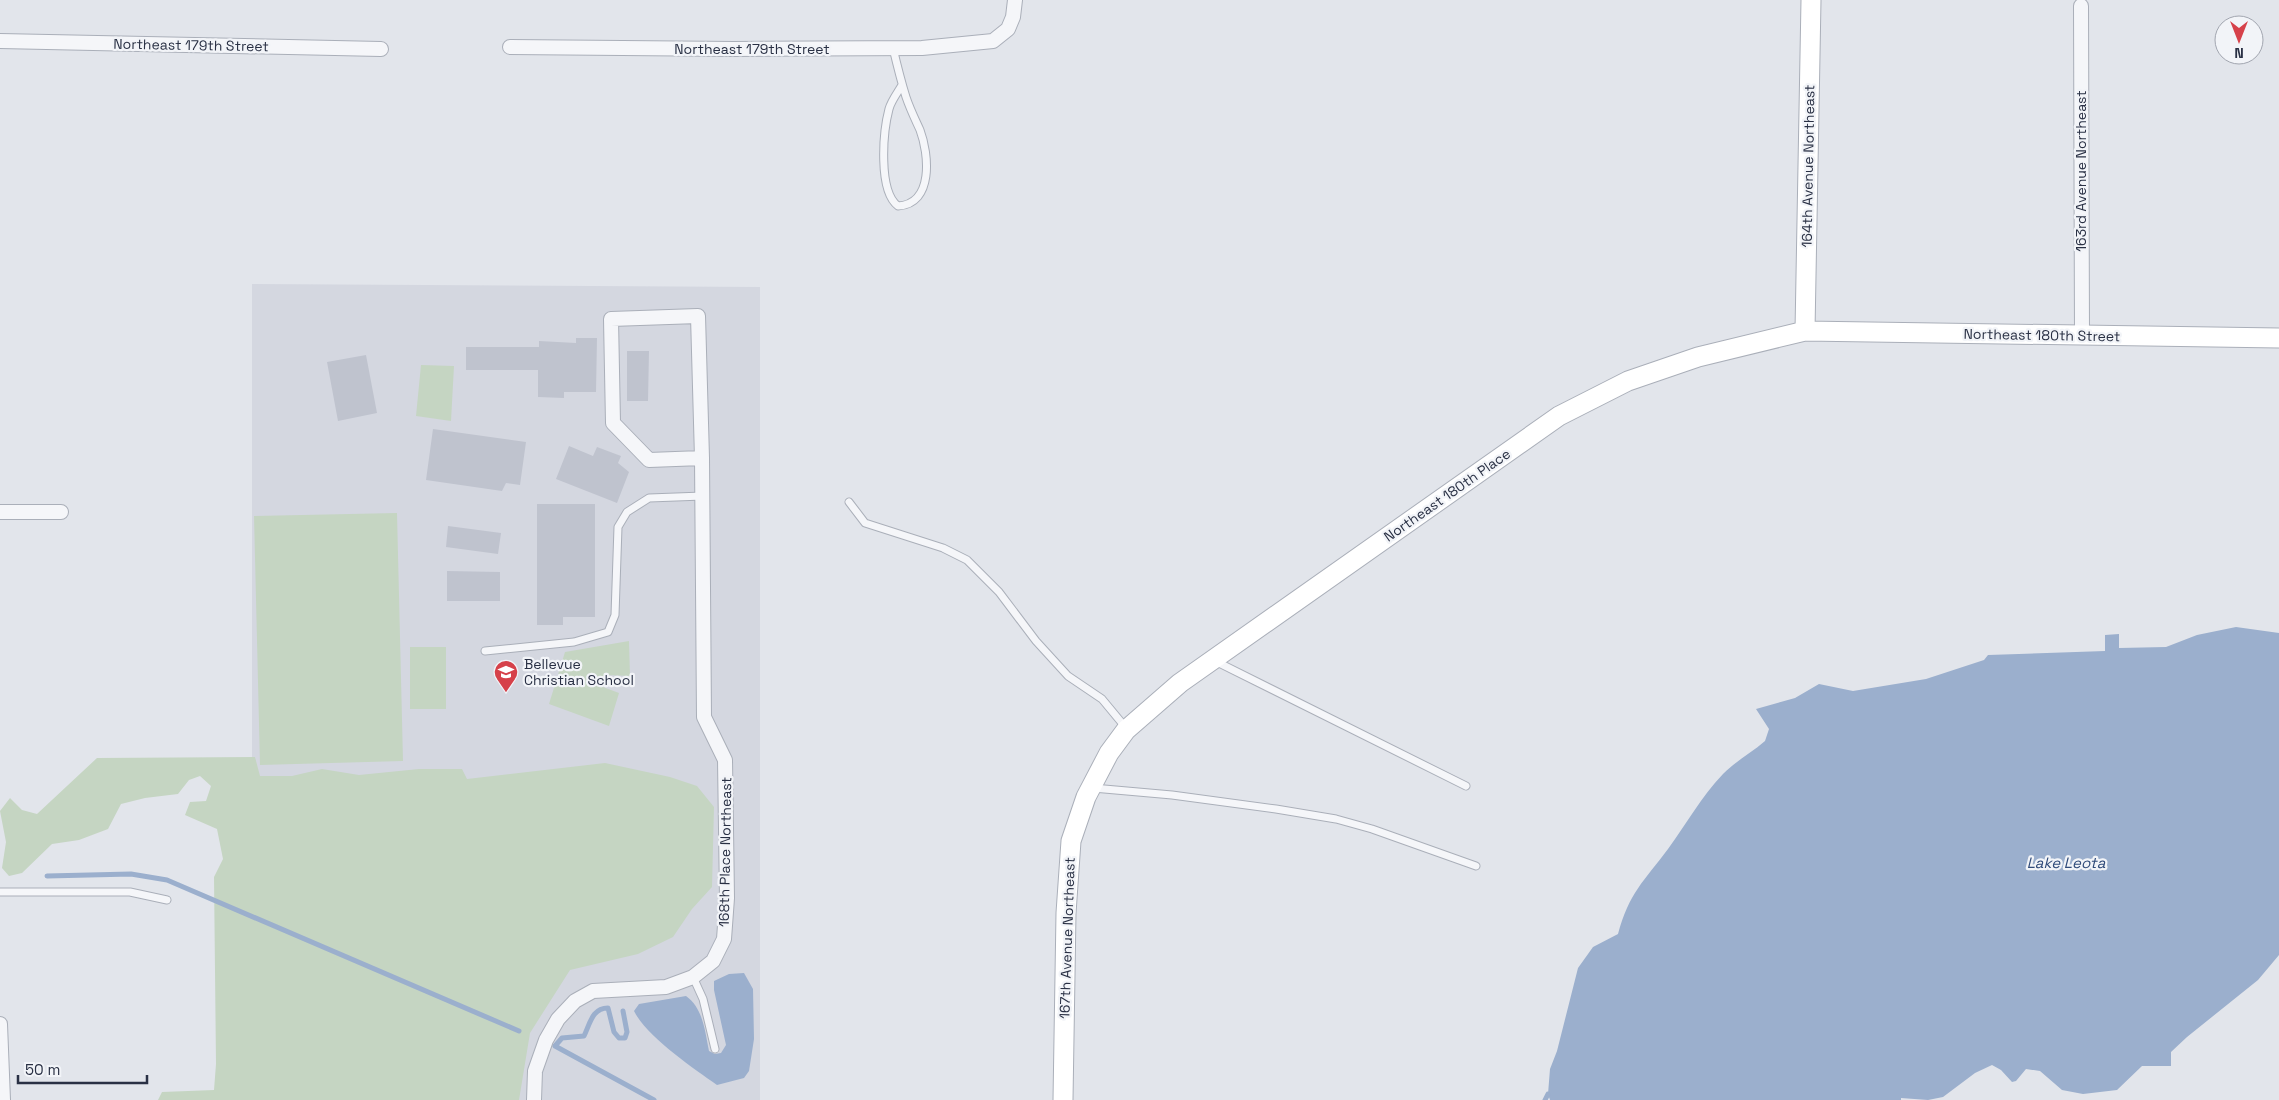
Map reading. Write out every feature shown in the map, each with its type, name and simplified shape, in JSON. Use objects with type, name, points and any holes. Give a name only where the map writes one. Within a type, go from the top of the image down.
[{"type":"street","name":"Northeast 179th Street","points":[[510,47],[922,48],[993,41],[1008,29],[1013,17],[1014,0]]},
{"type":"street","name":"164th Avenue Northeast","points":[[1805,331],[1811,0]]},
{"type":"street","name":"163rd Avenue Northeast","points":[[2081,6],[2082,336]]},
{"type":"street","name":"Northeast 179th Street","points":[[0,42],[381,49]]},
{"type":"street","name":"168th Place Northeast","points":[[534,1100],[535,1071],[546,1040],[558,1019],[575,1001],[593,991],[666,986],[693,977],[713,961],[724,939],[727,898],[725,760],[704,717],[703,496],[702,458],[698,316],[611,319],[613,423],[649,460],[702,458]]},
{"type":"street","name":"Northeast 180th Street","points":[[1805,331],[2279,338]]},
{"type":"street","name":"Northeast 180th Place","points":[[1126,730],[1180,683],[1558,416],[1628,381],[1698,357],[1805,331]]},
{"type":"street","points":[[0,512],[61,512]]},
{"type":"street","name":"167th Avenue Northeast","points":[[1063,1100],[1066,913],[1071,841],[1091,788],[1109,753],[1126,730]]},
{"type":"street","points":[[0,1029],[3,1100]]},
{"type":"lane","points":[[893,48],[902,85],[922,137],[925,163],[923,192],[917,200],[908,206],[898,206],[888,193],[884,134],[890,107],[902,85]]},
{"type":"lane","points":[[485,651],[574,642],[608,632],[615,615],[618,527],[627,512],[649,498],[703,496]]},
{"type":"lane","points":[[849,502],[866,522],[943,548],[967,560],[1000,592],[1036,640],[1068,676],[1102,698],[1126,730]]},
{"type":"lane","points":[[1213,660],[1466,786]]},
{"type":"lane","points":[[1091,788],[1172,795],[1276,808],[1336,819],[1372,829],[1476,866]]},
{"type":"lane","points":[[0,892],[130,892],[167,900]]},
{"type":"lane","points":[[693,977],[703,999],[715,1049]]},
{"type":"shaded area","name":"Bellevue Christian School","points":[[252,284],[760,287],[760,1100],[252,1100]]},
{"type":"green space","points":[[421,365],[454,366],[451,421],[416,416]]},
{"type":"green space","points":[[397,513],[403,761],[260,765],[254,516]]},
{"type":"green space","points":[[629,641],[630,676],[606,675],[603,687],[619,693],[609,726],[549,704],[565,652]]},
{"type":"green space","points":[[410,647],[446,647],[446,709],[410,709]]},
{"type":"green space","points":[[255,757],[260,776],[292,776],[322,769],[359,775],[419,769],[462,769],[467,779],[605,763],[670,777],[697,786],[714,807],[712,887],[692,909],[673,937],[638,954],[570,970],[530,1033],[519,1100],[158,1100],[162,1092],[214,1090],[216,1064],[214,877],[223,859],[217,829],[185,815],[190,802],[206,801],[211,786],[200,776],[189,780],[178,794],[145,798],[121,804],[108,829],[79,840],[52,844],[22,873],[9,876],[2,868],[6,842],[0,811],[10,798],[22,810],[37,814],[97,758]]},
{"type":"water","name":"Lake Leota","points":[[2236,627],[2279,633],[2279,955],[2258,980],[2171,1052],[2171,1066],[2142,1066],[2117,1090],[2083,1094],[2062,1090],[2040,1071],[2026,1069],[2016,1081],[2012,1082],[2001,1070],[1992,1065],[1975,1073],[1943,1097],[1928,1100],[1901,1098],[1901,1100],[1550,1100],[1548,1094],[1550,1069],[1557,1051],[1578,968],[1593,947],[1618,934],[1627,908],[1638,888],[1715,783],[1733,765],[1765,741],[1769,729],[1756,709],[1795,698],[1819,684],[1853,691],[1926,679],[1984,660],[1988,655],[2105,651],[2105,635],[2119,634],[2119,648],[2166,647],[2197,635]]},
{"type":"water","points":[[744,973],[753,989],[754,1039],[749,1071],[744,1078],[717,1085],[660,1041],[640,1021],[634,1011],[639,1004],[686,996],[700,1013],[709,1051],[715,1054],[721,1053],[726,1045],[714,990],[714,981],[729,974]]},
{"type":"building","points":[[576,338],[597,338],[596,392],[564,392],[564,398],[538,397],[538,370],[466,370],[466,347],[539,347],[539,341],[576,343]]},
{"type":"building","points":[[627,351],[649,351],[648,401],[627,401]]},
{"type":"building","points":[[366,355],[377,413],[338,421],[327,362]]},
{"type":"building","points":[[433,429],[526,442],[520,485],[506,483],[502,491],[426,480]]},
{"type":"building","points":[[569,446],[593,456],[597,447],[621,456],[618,463],[629,472],[617,503],[556,479]]},
{"type":"building","points":[[537,504],[595,504],[595,617],[563,617],[563,625],[537,625]]},
{"type":"building","points":[[448,526],[501,533],[498,554],[446,547]]},
{"type":"building","points":[[447,571],[500,572],[500,601],[447,601]]},
{"type":"waterway","points":[[47,876],[131,874],[167,880],[519,1031]]},
{"type":"waterway","points":[[623,1011],[627,1032],[625,1038],[619,1038],[614,1032],[608,1008],[595,1014],[584,1036],[562,1038],[555,1046],[654,1100]]},
{"type":"waterway","points":[[1545,1100],[1548,1094]]},
{"type":"place","name":"Bellevue Christian School","points":[[506,693]]}]
